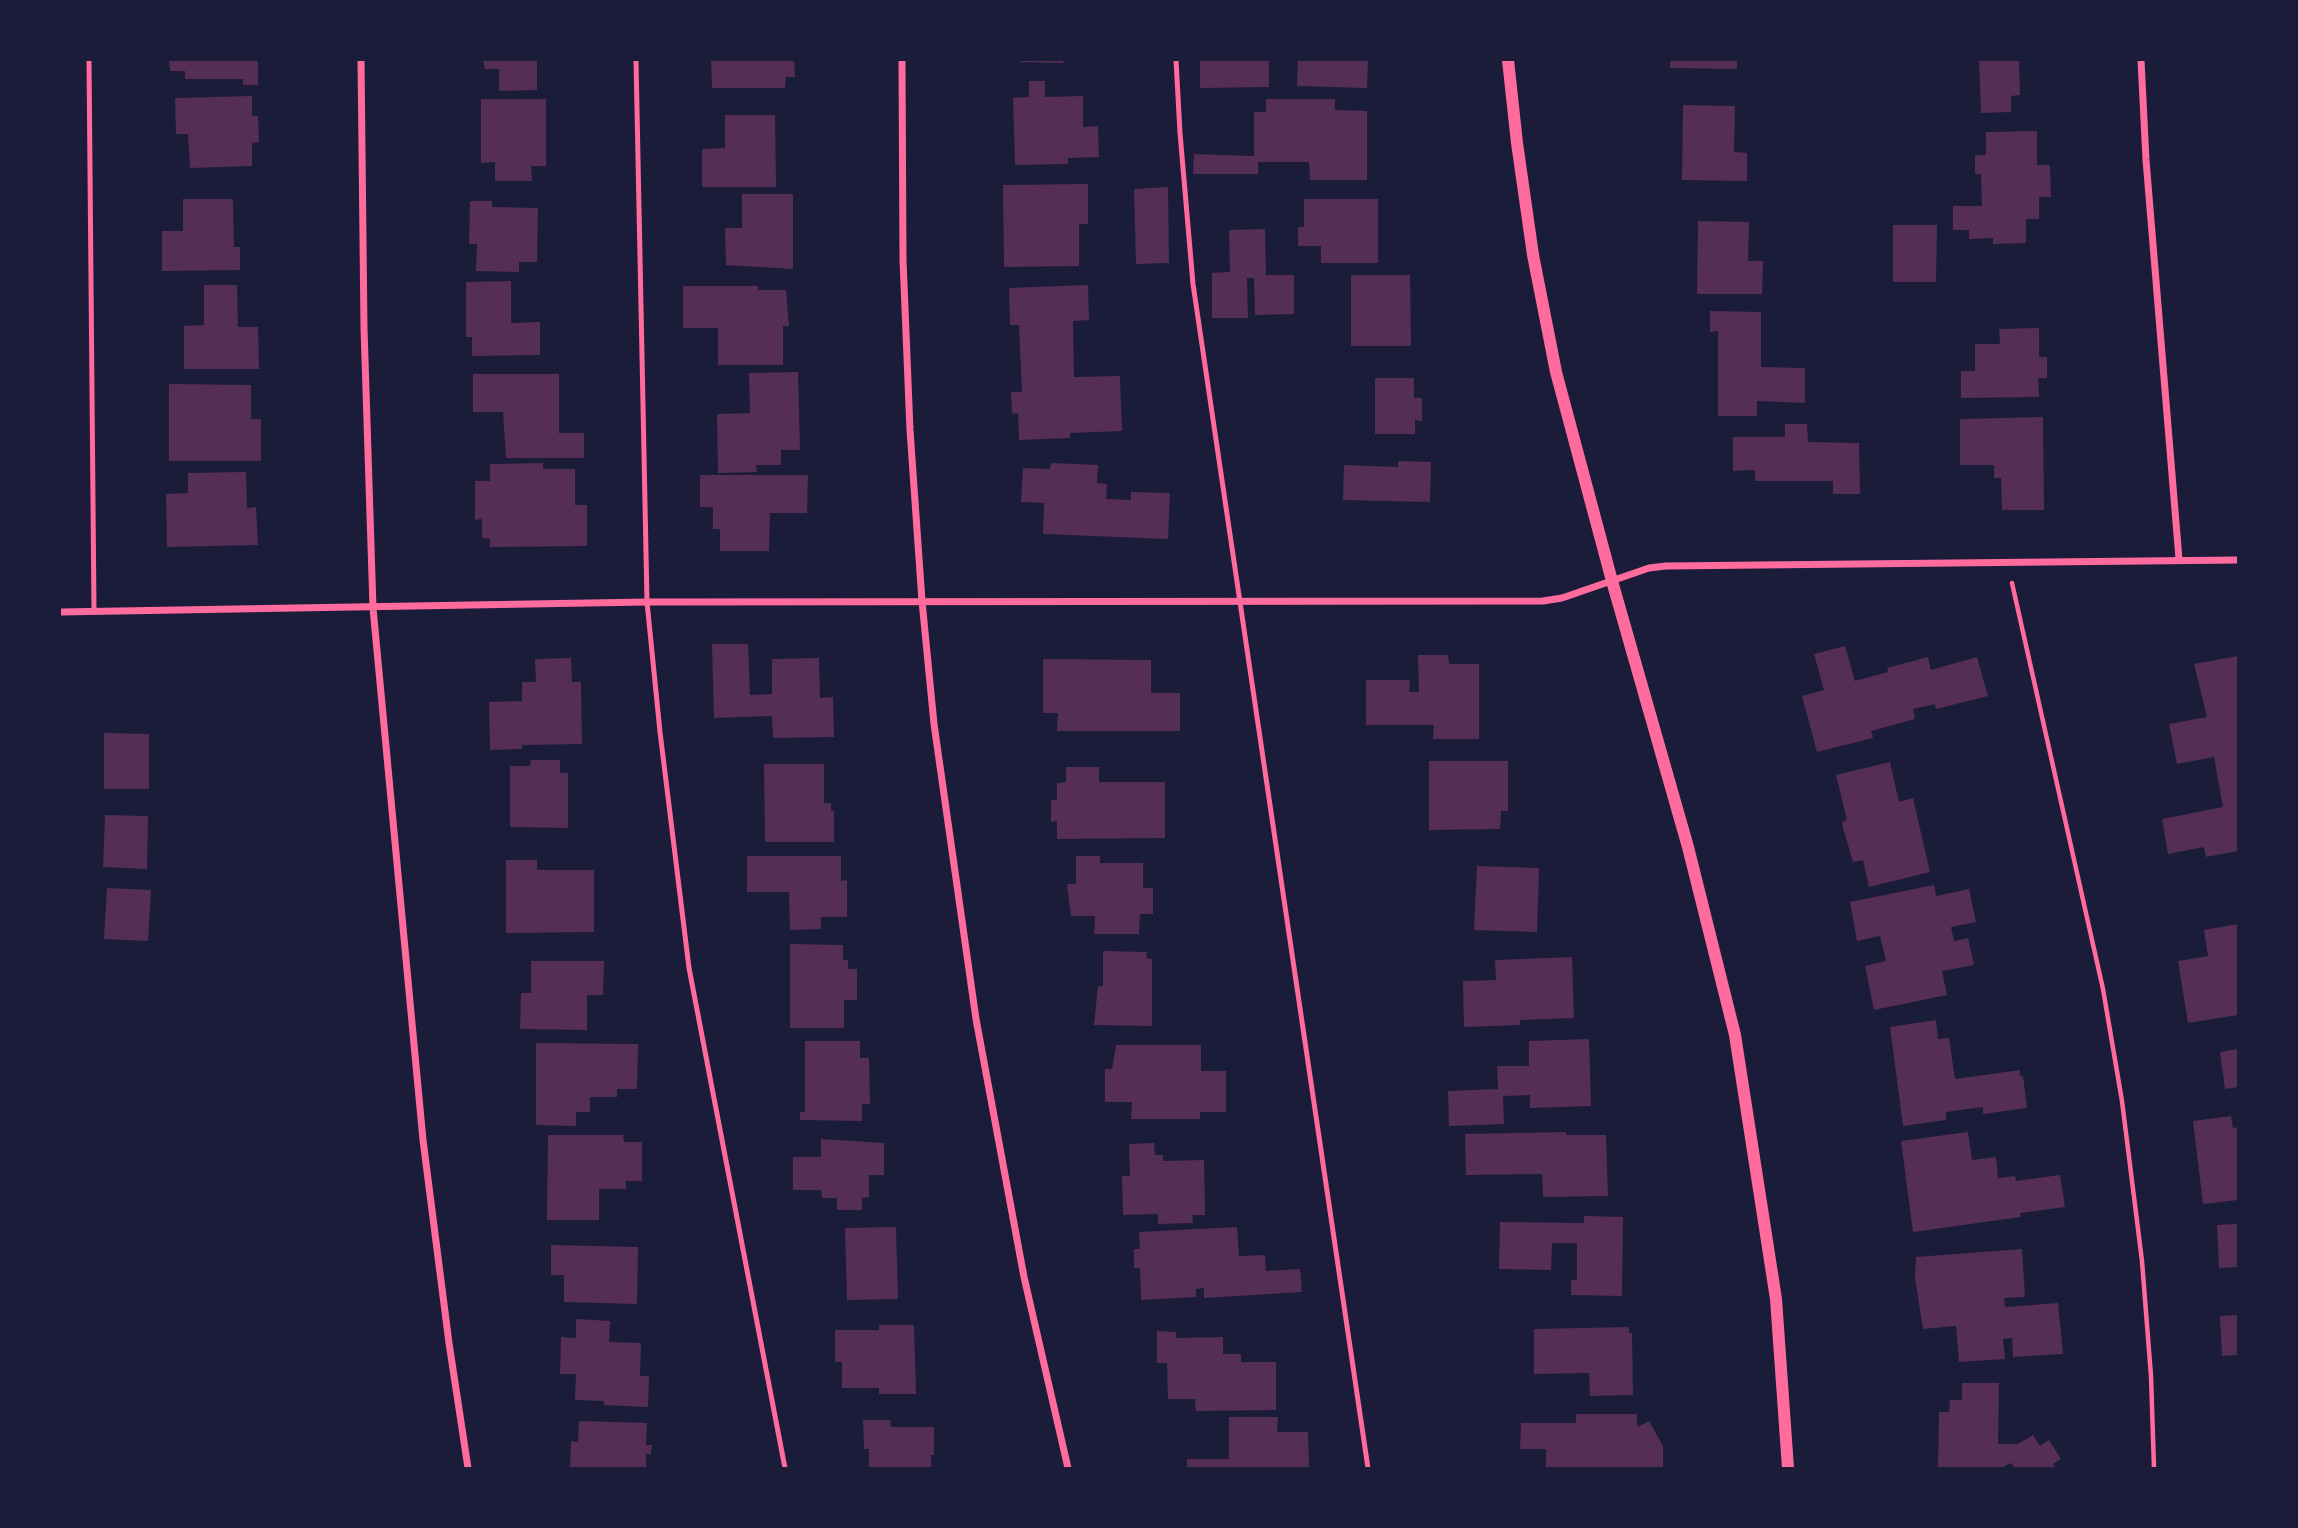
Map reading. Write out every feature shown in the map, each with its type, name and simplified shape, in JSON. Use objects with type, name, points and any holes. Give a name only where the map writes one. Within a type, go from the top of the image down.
[{"type":"street","points":[[362,60],[364,328],[373,608],[423,1140],[468,1468]]},
{"type":"street","points":[[902,60],[905,312],[910,430],[934,724],[976,1019],[1024,1277],[1068,1468]]},
{"type":"street","points":[[1508,60],[1533,255],[1554,359],[1612,580],[1688,847],[1735,1035],[1776,1299],[1788,1468]]},
{"type":"street","points":[[2141,60],[2146,160],[2179,559]]},
{"type":"street","points":[[60,612],[647,602],[1543,601],[1562,598],[1649,568],[1666,566],[2238,560]]},
{"type":"lane","points":[[89,60],[94,611]]},
{"type":"lane","points":[[636,60],[647,602],[661,746],[689,968],[785,1468]]},
{"type":"lane","points":[[1176,60],[1193,284],[1368,1468]]},
{"type":"path","points":[[2007,561],[2103,989],[2122,1101],[2142,1261],[2151,1376],[2154,1468]]},
{"type":"building","points":[[169,60],[258,60],[258,85],[243,85],[243,79],[185,79],[185,71],[170,71]]},
{"type":"building","points":[[483,60],[537,60],[537,90],[499,91],[499,69],[485,69]]},
{"type":"building","points":[[711,60],[794,60],[795,77],[786,77],[785,88],[712,88]]},
{"type":"building","points":[[1020,60],[1064,60],[1063,63]]},
{"type":"building","points":[[1200,60],[1269,60],[1269,87],[1200,88]]},
{"type":"building","points":[[1298,60],[1368,60],[1367,88],[1297,86]]},
{"type":"building","points":[[1670,60],[1737,60],[1737,69],[1670,68]]},
{"type":"building","points":[[1979,60],[2019,60],[2020,95],[2011,96],[2011,112],[1981,113]]},
{"type":"building","points":[[1029,81],[1045,81],[1045,97],[1083,96],[1083,127],[1098,126],[1099,157],[1068,158],[1068,164],[1015,165],[1013,98],[1029,97]]},
{"type":"building","points":[[252,96],[252,116],[258,116],[259,142],[252,143],[252,166],[190,168],[188,134],[176,134],[175,98]]},
{"type":"building","points":[[481,99],[546,99],[546,166],[531,166],[532,181],[495,181],[495,162],[481,163]]},
{"type":"building","points":[[1266,99],[1335,99],[1335,110],[1367,111],[1367,180],[1310,180],[1309,162],[1258,162],[1258,174],[1193,174],[1194,154],[1254,156],[1254,112],[1266,112]]},
{"type":"building","points":[[1683,105],[1735,106],[1734,152],[1747,153],[1747,181],[1682,180]]},
{"type":"building","points":[[725,115],[775,115],[776,187],[702,187],[702,149],[725,148]]},
{"type":"building","points":[[2037,131],[2037,165],[2050,165],[2051,197],[2039,197],[2039,219],[2026,219],[2026,243],[1993,244],[1993,238],[1969,239],[1969,230],[1953,230],[1953,206],[1982,206],[1981,174],[1975,174],[1975,155],[1986,155],[1986,132]]},
{"type":"building","points":[[1088,184],[1088,224],[1079,224],[1079,266],[1004,267],[1003,185]]},
{"type":"building","points":[[1168,187],[1169,263],[1136,264],[1134,189]]},
{"type":"building","points":[[742,194],[793,194],[793,269],[726,265],[725,228],[742,228]]},
{"type":"building","points":[[183,199],[233,199],[234,247],[240,247],[240,270],[162,271],[162,231],[183,231]]},
{"type":"building","points":[[1304,199],[1378,199],[1378,263],[1321,263],[1321,246],[1298,246],[1298,227],[1304,227]]},
{"type":"building","points":[[470,201],[492,201],[492,207],[538,208],[537,262],[519,262],[519,272],[476,271],[477,244],[469,244]]},
{"type":"building","points":[[1698,221],[1749,222],[1748,261],[1763,261],[1762,294],[1697,294]]},
{"type":"building","points":[[1893,225],[1937,225],[1936,282],[1893,282]]},
{"type":"building","points":[[1265,229],[1266,275],[1294,275],[1294,314],[1255,315],[1254,278],[1247,278],[1248,318],[1212,318],[1212,273],[1230,272],[1229,230]]},
{"type":"building","points":[[1351,275],[1410,275],[1411,346],[1351,346]]},
{"type":"building","points":[[511,281],[511,323],[540,322],[540,355],[472,356],[472,337],[466,337],[466,282]]},
{"type":"building","points":[[204,285],[237,285],[238,327],[258,327],[259,369],[184,369],[184,326],[204,325]]},
{"type":"building","points":[[1088,285],[1089,320],[1073,321],[1074,377],[1120,376],[1122,431],[1070,433],[1070,438],[1019,440],[1018,413],[1012,414],[1011,392],[1022,392],[1019,325],[1010,325],[1009,288]]},
{"type":"building","points":[[683,286],[758,286],[758,290],[786,290],[789,326],[783,326],[783,365],[718,365],[718,328],[683,328]]},
{"type":"building","points":[[1710,311],[1761,312],[1761,367],[1805,368],[1805,403],[1757,401],[1757,416],[1718,416],[1718,331],[1710,332]]},
{"type":"building","points":[[2039,328],[2039,357],[2047,357],[2047,378],[2038,378],[2039,397],[1961,398],[1961,371],[1975,371],[1975,344],[2000,344],[1999,329]]},
{"type":"building","points":[[798,372],[800,450],[781,450],[781,465],[756,465],[757,472],[718,473],[717,414],[750,413],[749,373]]},
{"type":"building","points":[[473,374],[559,374],[559,433],[584,433],[584,458],[506,458],[503,412],[473,412]]},
{"type":"building","points":[[1375,378],[1414,378],[1414,398],[1422,398],[1422,421],[1415,420],[1415,434],[1375,434]]},
{"type":"building","points":[[169,384],[251,385],[251,419],[261,419],[261,461],[169,461]]},
{"type":"building","points":[[2043,417],[2044,510],[2002,510],[2001,478],[1994,478],[1994,465],[1960,465],[1960,419]]},
{"type":"building","points":[[1785,424],[1807,424],[1808,442],[1859,443],[1860,494],[1833,494],[1833,481],[1755,481],[1755,470],[1733,471],[1733,437],[1785,437]]},
{"type":"building","points":[[1398,461],[1431,462],[1430,502],[1343,500],[1344,465],[1398,467]]},
{"type":"building","points":[[543,463],[543,469],[575,469],[575,505],[587,505],[587,546],[490,547],[490,539],[482,538],[482,519],[475,520],[475,481],[490,481],[490,464]]},
{"type":"building","points":[[1051,463],[1098,465],[1097,483],[1107,484],[1106,499],[1131,500],[1131,492],[1170,493],[1168,539],[1043,534],[1044,503],[1021,502],[1023,468],[1050,469]]},
{"type":"building","points":[[246,472],[247,508],[256,507],[258,545],[167,547],[166,494],[188,493],[188,473]]},
{"type":"building","points":[[700,475],[808,475],[807,513],[770,513],[769,551],[720,551],[720,529],[713,529],[713,507],[700,507]]},
{"type":"building","points":[[712,644],[748,644],[750,695],[772,694],[772,659],[819,658],[820,698],[833,697],[834,737],[773,738],[772,716],[714,718]]},
{"type":"building","points":[[1845,646],[1855,681],[1888,672],[1887,668],[1928,657],[1931,670],[1977,657],[1988,696],[1936,709],[1935,704],[1913,709],[1915,719],[1871,731],[1873,738],[1817,752],[1802,696],[1824,690],[1814,654]]},
{"type":"building","points":[[1418,655],[1448,655],[1449,664],[1479,664],[1479,739],[1433,739],[1434,725],[1366,725],[1366,680],[1410,680],[1409,692],[1419,692]]},
{"type":"building","points":[[2238,656],[2238,851],[2206,857],[2204,847],[2168,854],[2162,819],[2223,807],[2214,757],[2177,764],[2169,724],[2207,717],[2194,664]]},
{"type":"building","points":[[571,658],[572,682],[581,682],[582,744],[522,745],[522,749],[490,750],[489,702],[522,701],[522,682],[536,682],[535,659]]},
{"type":"building","points":[[1043,659],[1151,660],[1151,693],[1180,693],[1180,731],[1057,731],[1058,713],[1043,713]]},
{"type":"building","points":[[104,733],[149,734],[149,789],[104,789]]},
{"type":"building","points":[[531,760],[560,760],[560,773],[568,773],[568,828],[510,827],[510,766],[530,766]]},
{"type":"building","points":[[1429,761],[1508,761],[1508,811],[1501,811],[1500,829],[1429,830]]},
{"type":"building","points":[[1890,762],[1899,802],[1913,798],[1930,872],[1869,887],[1863,860],[1853,862],[1843,828],[1842,822],[1847,820],[1836,775]]},
{"type":"building","points":[[764,764],[824,764],[824,803],[831,803],[831,811],[834,811],[834,842],[765,842]]},
{"type":"building","points":[[1066,767],[1099,767],[1099,782],[1165,782],[1165,838],[1057,839],[1057,821],[1051,822],[1051,800],[1057,800],[1057,783],[1066,782]]},
{"type":"building","points":[[105,815],[148,816],[147,869],[103,867]]},
{"type":"building","points":[[747,856],[841,856],[841,881],[847,880],[847,917],[821,917],[821,929],[790,930],[789,892],[747,892]]},
{"type":"building","points":[[1076,856],[1100,856],[1100,863],[1143,863],[1143,888],[1153,888],[1153,914],[1140,914],[1139,934],[1094,934],[1095,916],[1071,916],[1067,884],[1076,884]]},
{"type":"building","points":[[506,860],[537,860],[537,870],[594,870],[594,932],[506,933]]},
{"type":"building","points":[[1477,866],[1539,868],[1537,932],[1474,930]]},
{"type":"building","points":[[1934,885],[1936,896],[1969,889],[1976,922],[1951,927],[1954,941],[1968,938],[1974,965],[1942,971],[1947,995],[1874,1010],[1865,966],[1886,961],[1880,936],[1857,941],[1850,902]]},
{"type":"building","points":[[107,888],[151,890],[148,941],[104,939]]},
{"type":"building","points":[[2238,924],[2238,1015],[2188,1023],[2178,961],[2208,956],[2204,930]]},
{"type":"building","points":[[790,944],[843,945],[843,960],[848,960],[848,969],[857,969],[857,1000],[844,1000],[844,1028],[790,1028]]},
{"type":"building","points":[[1103,951],[1147,952],[1146,958],[1152,959],[1152,1026],[1094,1025],[1098,986],[1103,986]]},
{"type":"building","points":[[1572,957],[1574,1018],[1520,1020],[1520,1025],[1464,1027],[1463,981],[1496,980],[1495,960]]},
{"type":"building","points":[[531,961],[604,961],[603,995],[587,995],[587,1030],[520,1029],[521,993],[531,993]]},
{"type":"building","points":[[1936,1020],[1938,1039],[1949,1038],[1955,1079],[2020,1070],[2027,1108],[1983,1114],[1983,1107],[1946,1112],[1946,1120],[1903,1126],[1890,1027]]},
{"type":"building","points":[[1589,1039],[1591,1106],[1530,1108],[1530,1095],[1503,1096],[1504,1124],[1449,1126],[1448,1091],[1498,1089],[1497,1066],[1529,1066],[1529,1041]]},
{"type":"building","points":[[805,1041],[860,1041],[860,1058],[869,1058],[870,1104],[862,1104],[862,1121],[800,1120],[800,1112],[805,1112]]},
{"type":"building","points":[[536,1043],[638,1044],[637,1089],[617,1089],[617,1097],[590,1097],[590,1112],[576,1112],[576,1126],[536,1125]]},
{"type":"building","points":[[1116,1045],[1201,1045],[1201,1071],[1226,1071],[1226,1112],[1200,1112],[1200,1119],[1131,1119],[1132,1102],[1105,1102],[1105,1069],[1112,1069]]},
{"type":"building","points":[[2238,1049],[2238,1087],[2225,1089],[2220,1052]]},
{"type":"building","points":[[2231,1116],[2233,1128],[2238,1127],[2238,1200],[2203,1204],[2193,1121]]},
{"type":"building","points":[[1566,1132],[1566,1135],[1606,1135],[1608,1196],[1543,1197],[1542,1174],[1466,1175],[1465,1134]]},
{"type":"building","points":[[1968,1132],[1972,1160],[1996,1157],[1998,1178],[2015,1176],[2016,1181],[2060,1175],[2065,1207],[2020,1213],[2021,1217],[1913,1232],[1901,1141]]},
{"type":"building","points":[[548,1135],[623,1135],[624,1142],[642,1142],[642,1181],[626,1181],[626,1189],[599,1189],[599,1220],[547,1220]]},
{"type":"building","points":[[821,1139],[884,1143],[884,1175],[869,1175],[869,1197],[862,1198],[862,1210],[837,1210],[837,1198],[822,1198],[821,1190],[793,1190],[793,1157],[821,1157]]},
{"type":"building","points":[[1154,1143],[1155,1155],[1163,1155],[1163,1161],[1204,1160],[1205,1215],[1192,1215],[1193,1223],[1158,1224],[1158,1214],[1123,1215],[1122,1176],[1130,1176],[1129,1144]]},
{"type":"building","points":[[1584,1216],[1623,1217],[1622,1296],[1571,1295],[1571,1280],[1577,1280],[1577,1243],[1552,1243],[1551,1270],[1499,1269],[1500,1222],[1584,1223]]},
{"type":"building","points":[[2238,1224],[2238,1267],[2219,1268],[2217,1225]]},
{"type":"building","points":[[896,1227],[898,1299],[847,1300],[845,1228]]},
{"type":"building","points":[[1237,1227],[1239,1256],[1265,1255],[1266,1271],[1300,1269],[1302,1292],[1204,1298],[1204,1288],[1196,1289],[1196,1297],[1141,1300],[1140,1268],[1134,1268],[1134,1249],[1140,1249],[1139,1232]]},
{"type":"building","points":[[551,1245],[638,1247],[637,1304],[564,1302],[564,1275],[551,1275]]},
{"type":"building","points":[[2022,1249],[2025,1297],[2004,1298],[2005,1307],[2058,1303],[2063,1354],[2013,1357],[2012,1338],[2003,1339],[2005,1359],[1959,1362],[1956,1326],[1923,1329],[1915,1278],[1916,1257]]},
{"type":"building","points":[[2238,1315],[2238,1355],[2222,1356],[2220,1316]]},
{"type":"building","points":[[576,1319],[610,1321],[609,1342],[641,1343],[640,1376],[649,1376],[648,1407],[604,1405],[604,1401],[575,1400],[576,1374],[560,1374],[561,1337],[576,1338]]},
{"type":"building","points":[[879,1325],[914,1325],[916,1394],[879,1394],[879,1388],[842,1388],[842,1362],[835,1362],[835,1330],[879,1330]]},
{"type":"building","points":[[1629,1327],[1629,1333],[1632,1333],[1633,1395],[1590,1396],[1589,1373],[1534,1374],[1534,1329]]},
{"type":"building","points":[[1157,1331],[1176,1332],[1176,1338],[1223,1337],[1223,1354],[1241,1354],[1241,1362],[1276,1362],[1276,1410],[1196,1411],[1195,1399],[1168,1399],[1167,1363],[1157,1363]]},
{"type":"building","points":[[1962,1383],[1999,1383],[1998,1444],[2018,1444],[2033,1435],[2040,1446],[2049,1440],[2061,1459],[2053,1464],[2055,1468],[2015,1468],[2011,1463],[2001,1468],[1938,1468],[1939,1412],[1949,1412],[1950,1400],[1962,1400]]},
{"type":"building","points":[[1576,1414],[1637,1414],[1637,1427],[1649,1421],[1663,1446],[1663,1468],[1546,1468],[1546,1449],[1520,1449],[1521,1423],[1576,1423]]},
{"type":"building","points":[[1229,1417],[1278,1417],[1277,1432],[1308,1432],[1309,1468],[1187,1468],[1187,1459],[1229,1459]]},
{"type":"building","points":[[863,1420],[890,1420],[891,1427],[934,1427],[931,1468],[869,1468],[869,1449],[864,1449]]},
{"type":"building","points":[[579,1421],[647,1423],[646,1445],[652,1445],[651,1454],[646,1454],[646,1468],[570,1468],[571,1441],[578,1442]]}]
